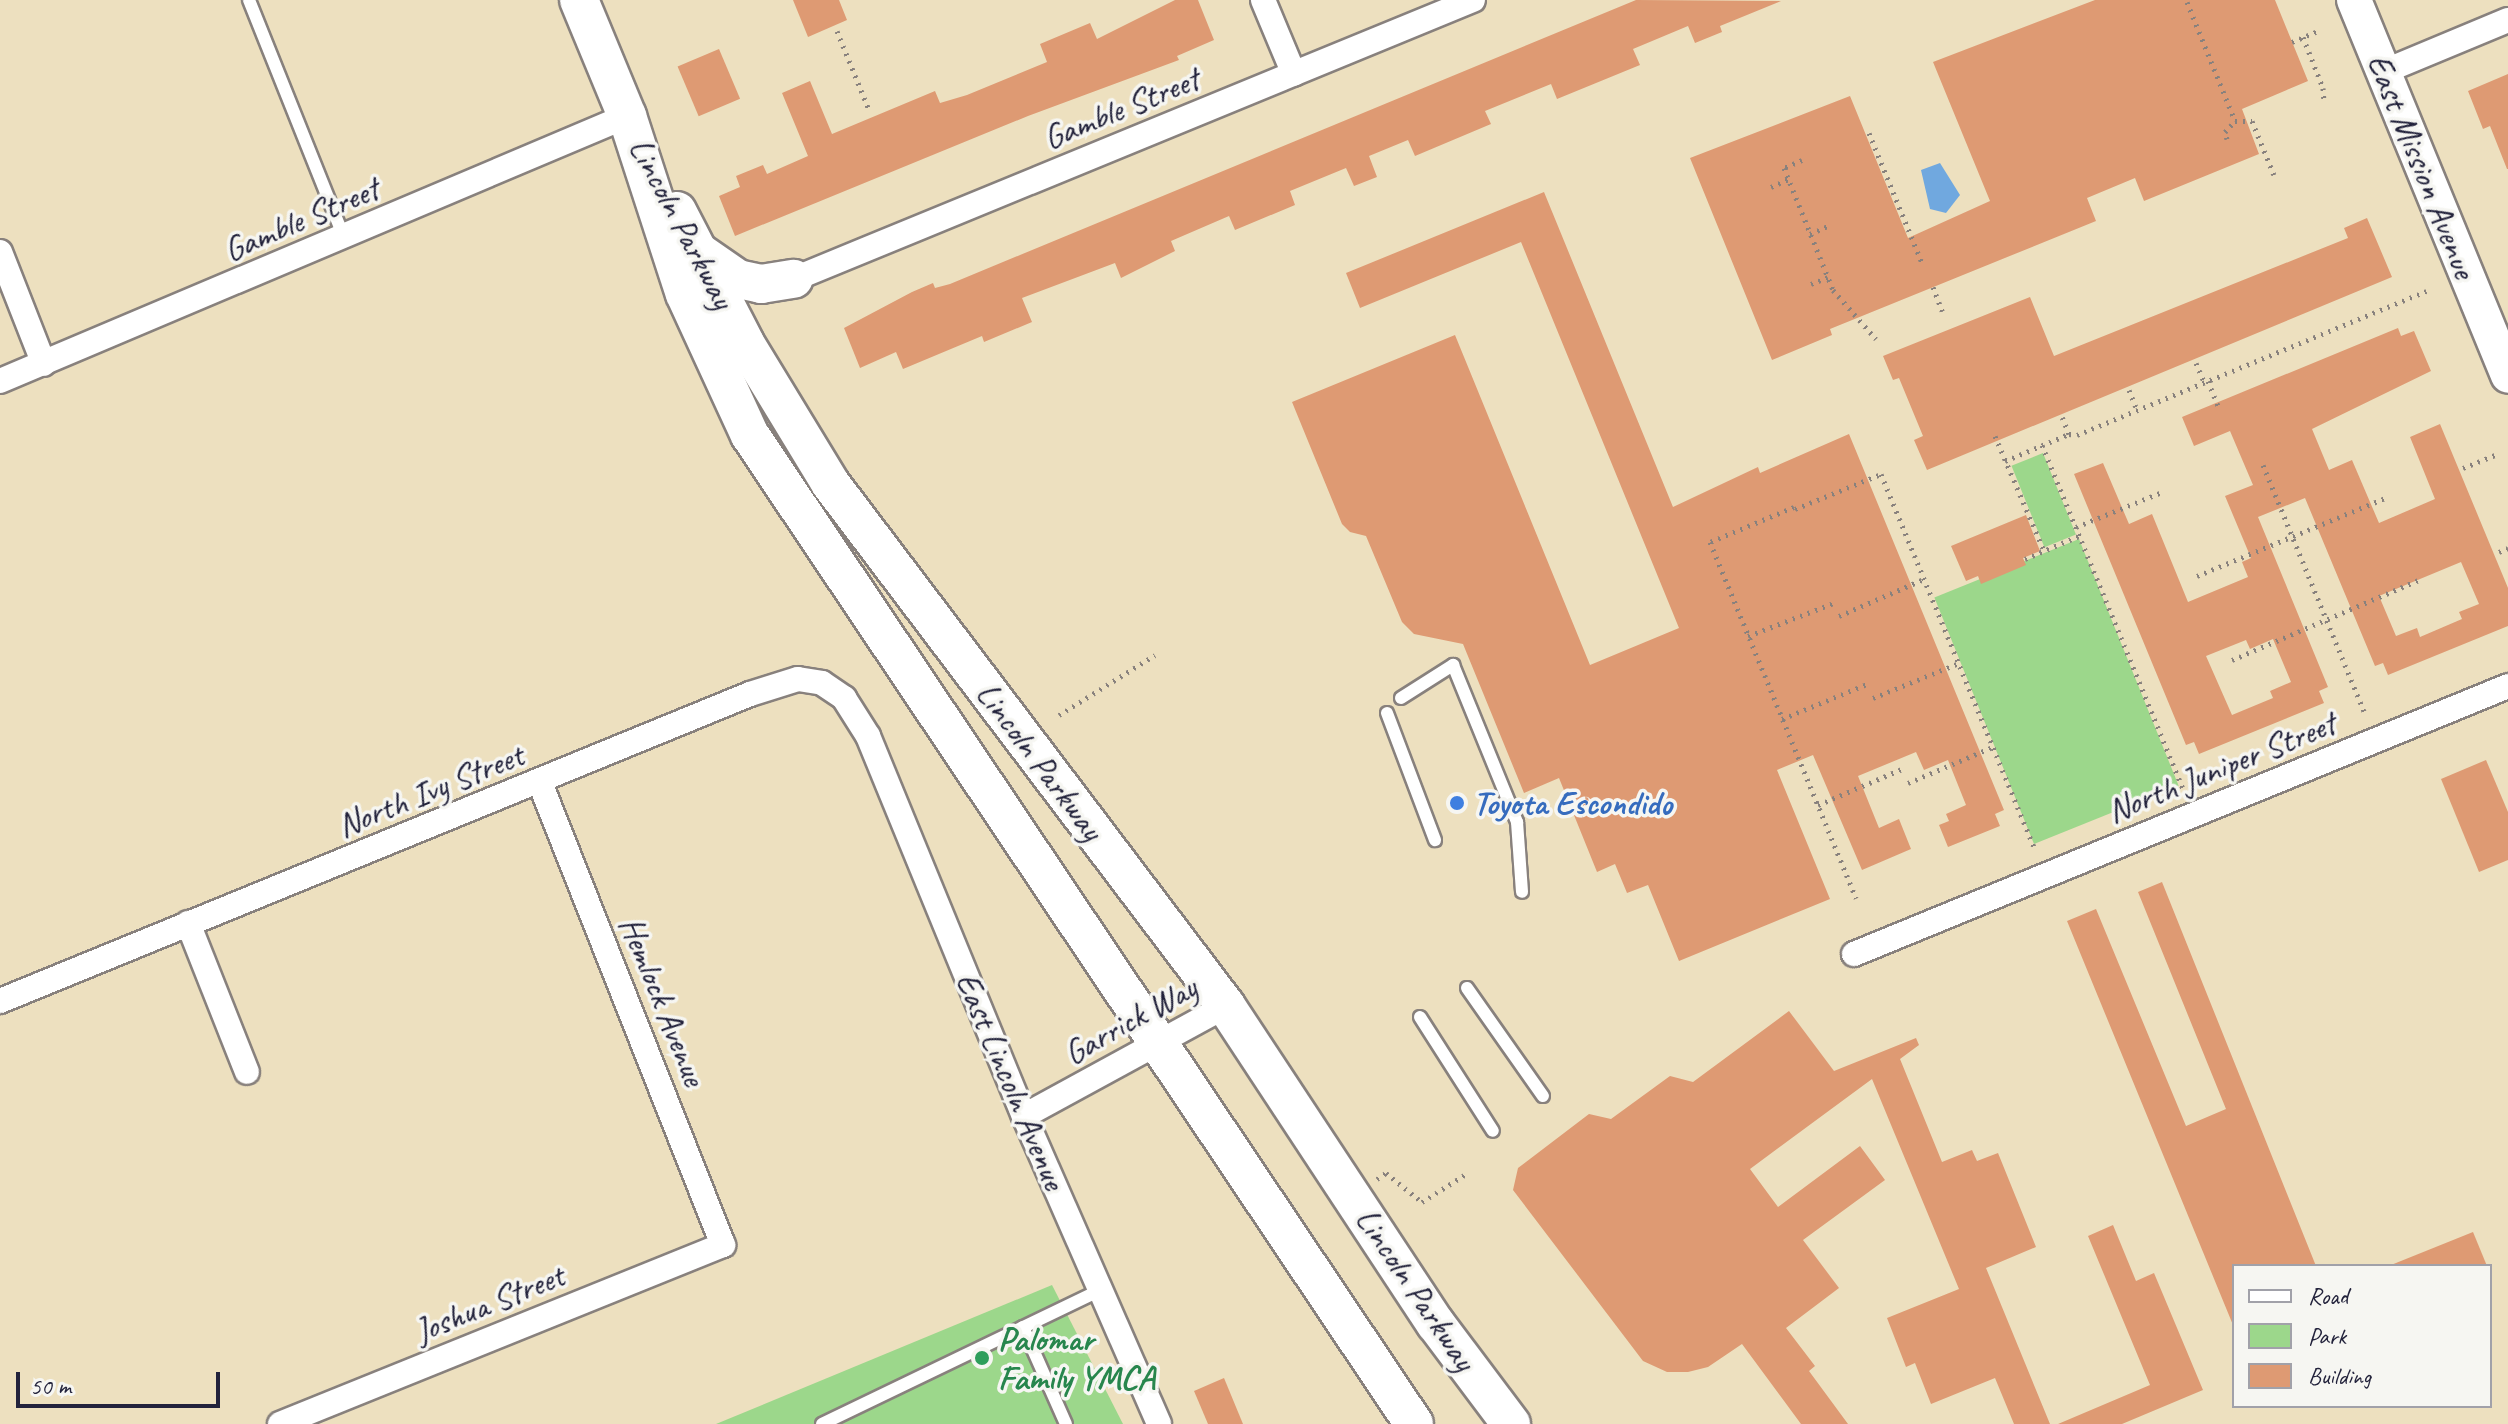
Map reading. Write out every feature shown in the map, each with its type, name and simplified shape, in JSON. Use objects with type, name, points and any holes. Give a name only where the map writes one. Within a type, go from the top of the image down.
[{"type":"main road","points":[[579,0],[627,116]]},
{"type":"main road","name":"East Mission Avenue","points":[[2354,0],[2508,376]]},
{"type":"main road","name":"Lincoln Parkway","points":[[627,116],[745,343],[830,483],[1226,1006],[1436,1324],[1511,1424]]},
{"type":"main road","name":"Lincoln Parkway","points":[[627,116],[685,294],[750,435],[1414,1424]]},
{"type":"main road","points":[[698,251],[738,279],[761,284],[794,279]]},
{"type":"street","points":[[1263,0],[1294,74]]},
{"type":"street","name":"Gamble Street","points":[[794,279],[1473,0]]},
{"type":"street","points":[[2383,72],[2508,20]]},
{"type":"street","name":"Gamble Street","points":[[0,381],[627,116]]},
{"type":"street","points":[[0,252],[44,364]]},
{"type":"street","name":"North Ivy Street","points":[[0,1001],[540,783],[750,694],[798,679],[822,683],[844,698],[868,736]]},
{"type":"street","name":"North Juniper Street","points":[[1854,954],[2508,686]]},
{"type":"street","name":"East Lincoln Avenue","points":[[868,736],[1024,1116],[1159,1424]]},
{"type":"street","name":"Hemlock Avenue","points":[[540,783],[723,1245]]},
{"type":"street","points":[[188,923],[247,1072]]},
{"type":"street","name":"Garrick Way","points":[[1024,1116],[1226,1006]]},
{"type":"street","name":"Joshua Street","points":[[280,1424],[723,1245]]},
{"type":"lane","points":[[249,0],[344,237]]},
{"type":"lane","points":[[1401,698],[1453,665],[1517,822],[1522,892]]},
{"type":"lane","points":[[1387,713],[1435,840]]},
{"type":"lane","points":[[1467,988],[1543,1096]]},
{"type":"lane","points":[[1420,1017],[1493,1131]]},
{"type":"lane","points":[[822,1424],[841,1420],[1100,1290]]},
{"type":"lane","points":[[1023,1327],[1066,1424]]},
{"type":"path","points":[[2187,2],[2235,121]]},
{"type":"path","points":[[2292,42],[2320,30]]},
{"type":"path","points":[[837,31],[869,110]]},
{"type":"path","points":[[2303,37],[2323,88],[2324,103]]},
{"type":"path","points":[[2227,139],[2225,132],[2235,121],[2252,121],[2274,175]]},
{"type":"path","points":[[1869,133],[1923,265]]},
{"type":"path","points":[[1802,160],[1784,168],[1810,234],[1844,309],[1876,339]]},
{"type":"path","points":[[1771,187],[1789,179]]},
{"type":"path","points":[[1810,234],[1830,225]]},
{"type":"path","points":[[1811,284],[1828,277]]},
{"type":"path","points":[[1933,287],[1942,311]]},
{"type":"path","points":[[2005,461],[2427,291]]},
{"type":"path","points":[[2196,363],[2219,408]]},
{"type":"path","points":[[2129,390],[2137,410]]},
{"type":"path","points":[[2062,417],[2069,434]]},
{"type":"path","points":[[1995,436],[2044,551]]},
{"type":"path","points":[[2042,445],[2183,788]]},
{"type":"path","points":[[2463,468],[2495,455]]},
{"type":"path","points":[[2263,465],[2365,714]]},
{"type":"path","points":[[1856,898],[1710,542],[1881,474],[2035,849]]},
{"type":"path","points":[[2076,527],[2162,492]]},
{"type":"path","points":[[2197,576],[2291,533],[2388,497]]},
{"type":"path","points":[[2025,559],[2079,536]]},
{"type":"path","points":[[2499,552],[2508,548]]},
{"type":"path","points":[[1839,616],[1924,579]]},
{"type":"path","points":[[2232,660],[2421,579]]},
{"type":"path","points":[[1748,636],[1834,603]]},
{"type":"path","points":[[1059,715],[1155,655]]},
{"type":"path","points":[[1873,698],[1959,663]]},
{"type":"path","points":[[1782,719],[1867,684]]},
{"type":"path","points":[[1908,783],[1993,747]]},
{"type":"path","points":[[1818,805],[1902,769]]},
{"type":"path","points":[[1376,1180],[1386,1173],[1422,1202],[1466,1174]]},
{"type":"green space","points":[[2043,453],[2076,535],[2044,547],[2011,466]]},
{"type":"green space","points":[[2079,539],[2179,786],[2034,844],[1934,597]]},
{"type":"green space","name":"Palomar Family YMCA","points":[[1052,1285],[1123,1424],[716,1424]]},
{"type":"water","points":[[1940,163],[1960,195],[1946,213],[1930,209],[1921,170]]},
{"type":"building","points":[[793,0],[839,0],[847,20],[808,37]]},
{"type":"building","points":[[1175,0],[1198,0],[1214,40],[1177,56],[1179,60],[1028,116],[735,236],[719,196],[740,187],[736,176],[763,165],[767,174],[808,156],[782,93],[810,81],[832,134],[935,91],[940,103],[967,95],[1047,62],[1040,44],[1090,23],[1097,39]]},
{"type":"building","points":[[1636,0],[1781,1],[1720,26],[1722,32],[1695,43],[1688,26],[1633,49],[1640,65],[1557,99],[1551,84],[1485,111],[1491,124],[1415,156],[1408,140],[1369,156],[1377,177],[1354,186],[1346,168],[1290,191],[1295,205],[1235,230],[1229,216],[1171,241],[1175,251],[1121,278],[1115,263],[1022,298],[1032,322],[984,342],[982,336],[903,369],[896,352],[860,368],[844,328],[912,292],[933,283],[935,288],[950,284]]},
{"type":"building","points":[[2095,0],[2275,0],[2308,81],[2242,109],[2259,154],[2144,201],[2135,178],[2087,198],[2096,221],[1830,329],[1832,335],[1772,360],[1690,158],[1850,96],[1908,238],[1990,201],[1933,62]]},
{"type":"building","points":[[719,49],[740,99],[699,116],[678,67]]},
{"type":"building","points":[[2508,74],[2507,169],[2490,126],[2483,129],[2468,91]]},
{"type":"building","points":[[1544,192],[1673,507],[1758,467],[1760,473],[1849,434],[2004,810],[1995,814],[2000,826],[1948,847],[1939,825],[1949,821],[1946,814],[1966,805],[1948,760],[1924,770],[1916,752],[1858,776],[1879,828],[1899,819],[1911,849],[1862,870],[1813,755],[1777,770],[1830,899],[1679,961],[1648,885],[1627,893],[1615,864],[1597,872],[1559,778],[1524,793],[1463,644],[1414,634],[1402,622],[1366,536],[1350,532],[1342,524],[1292,402],[1455,335],[1590,665],[1679,628],[1521,242],[1360,308],[1346,273]]},
{"type":"building","points":[[2367,218],[2392,277],[1927,470],[1914,440],[1923,436],[1899,378],[1893,380],[1883,356],[2030,297],[2054,356],[2348,238],[2344,228]]},
{"type":"building","points":[[2398,328],[2401,336],[2414,331],[2431,371],[2312,429],[2329,470],[2352,460],[2379,523],[2435,499],[2410,437],[2440,424],[2508,588],[2508,626],[2388,675],[2383,663],[2375,666],[2305,498],[2258,517],[2328,687],[2319,691],[2324,703],[2199,754],[2194,742],[2186,745],[2074,474],[2103,463],[2129,524],[2152,514],[2188,602],[2248,577],[2242,562],[2251,558],[2225,496],[2253,485],[2230,431],[2194,446],[2182,417]],"holes":[[[2461,562],[2479,604],[2459,612],[2462,619],[2420,637],[2417,628],[2396,636],[2379,596]],[[2273,639],[2291,682],[2270,691],[2273,698],[2232,715],[2206,656],[2246,640],[2250,649]]]},
{"type":"building","points":[[2026,515],[2040,551],[2023,558],[2026,565],[1981,584],[1978,576],[1966,581],[1951,546]]},
{"type":"building","points":[[2486,760],[2508,812],[2508,860],[2479,872],[2441,779]]},
{"type":"building","points":[[2162,882],[2315,1264],[2232,1264],[2232,1323],[2067,921],[2096,909],[2186,1126],[2226,1109],[2138,892]]},
{"type":"building","points":[[1789,1011],[1834,1071],[1916,1038],[1919,1045],[1900,1059],[1942,1162],[1972,1150],[1977,1161],[1998,1153],[2036,1247],[1986,1268],[2050,1424],[2014,1424],[1995,1378],[1931,1404],[1915,1363],[1906,1367],[1887,1318],[1959,1289],[1872,1079],[1750,1169],[1778,1207],[1860,1146],[1885,1180],[1803,1240],[1839,1288],[1786,1328],[1815,1366],[1809,1371],[1848,1424],[1801,1424],[1742,1344],[1708,1367],[1688,1372],[1667,1372],[1643,1361],[1513,1190],[1518,1168],[1589,1114],[1611,1119],[1670,1076],[1693,1082]]},
{"type":"building","points":[[2113,1225],[2136,1281],[2154,1273],[2203,1390],[2122,1424],[2058,1424],[2150,1385],[2088,1236]]},
{"type":"building","points":[[2473,1232],[2486,1264],[2393,1264]]},
{"type":"building","points":[[1224,1378],[1243,1424],[1208,1424],[1194,1391]]},
{"type":"place","name":"Toyota Escondido","points":[[1457,803]]},
{"type":"place","name":"Palomar Family YMCA","points":[[982,1358]]}]
